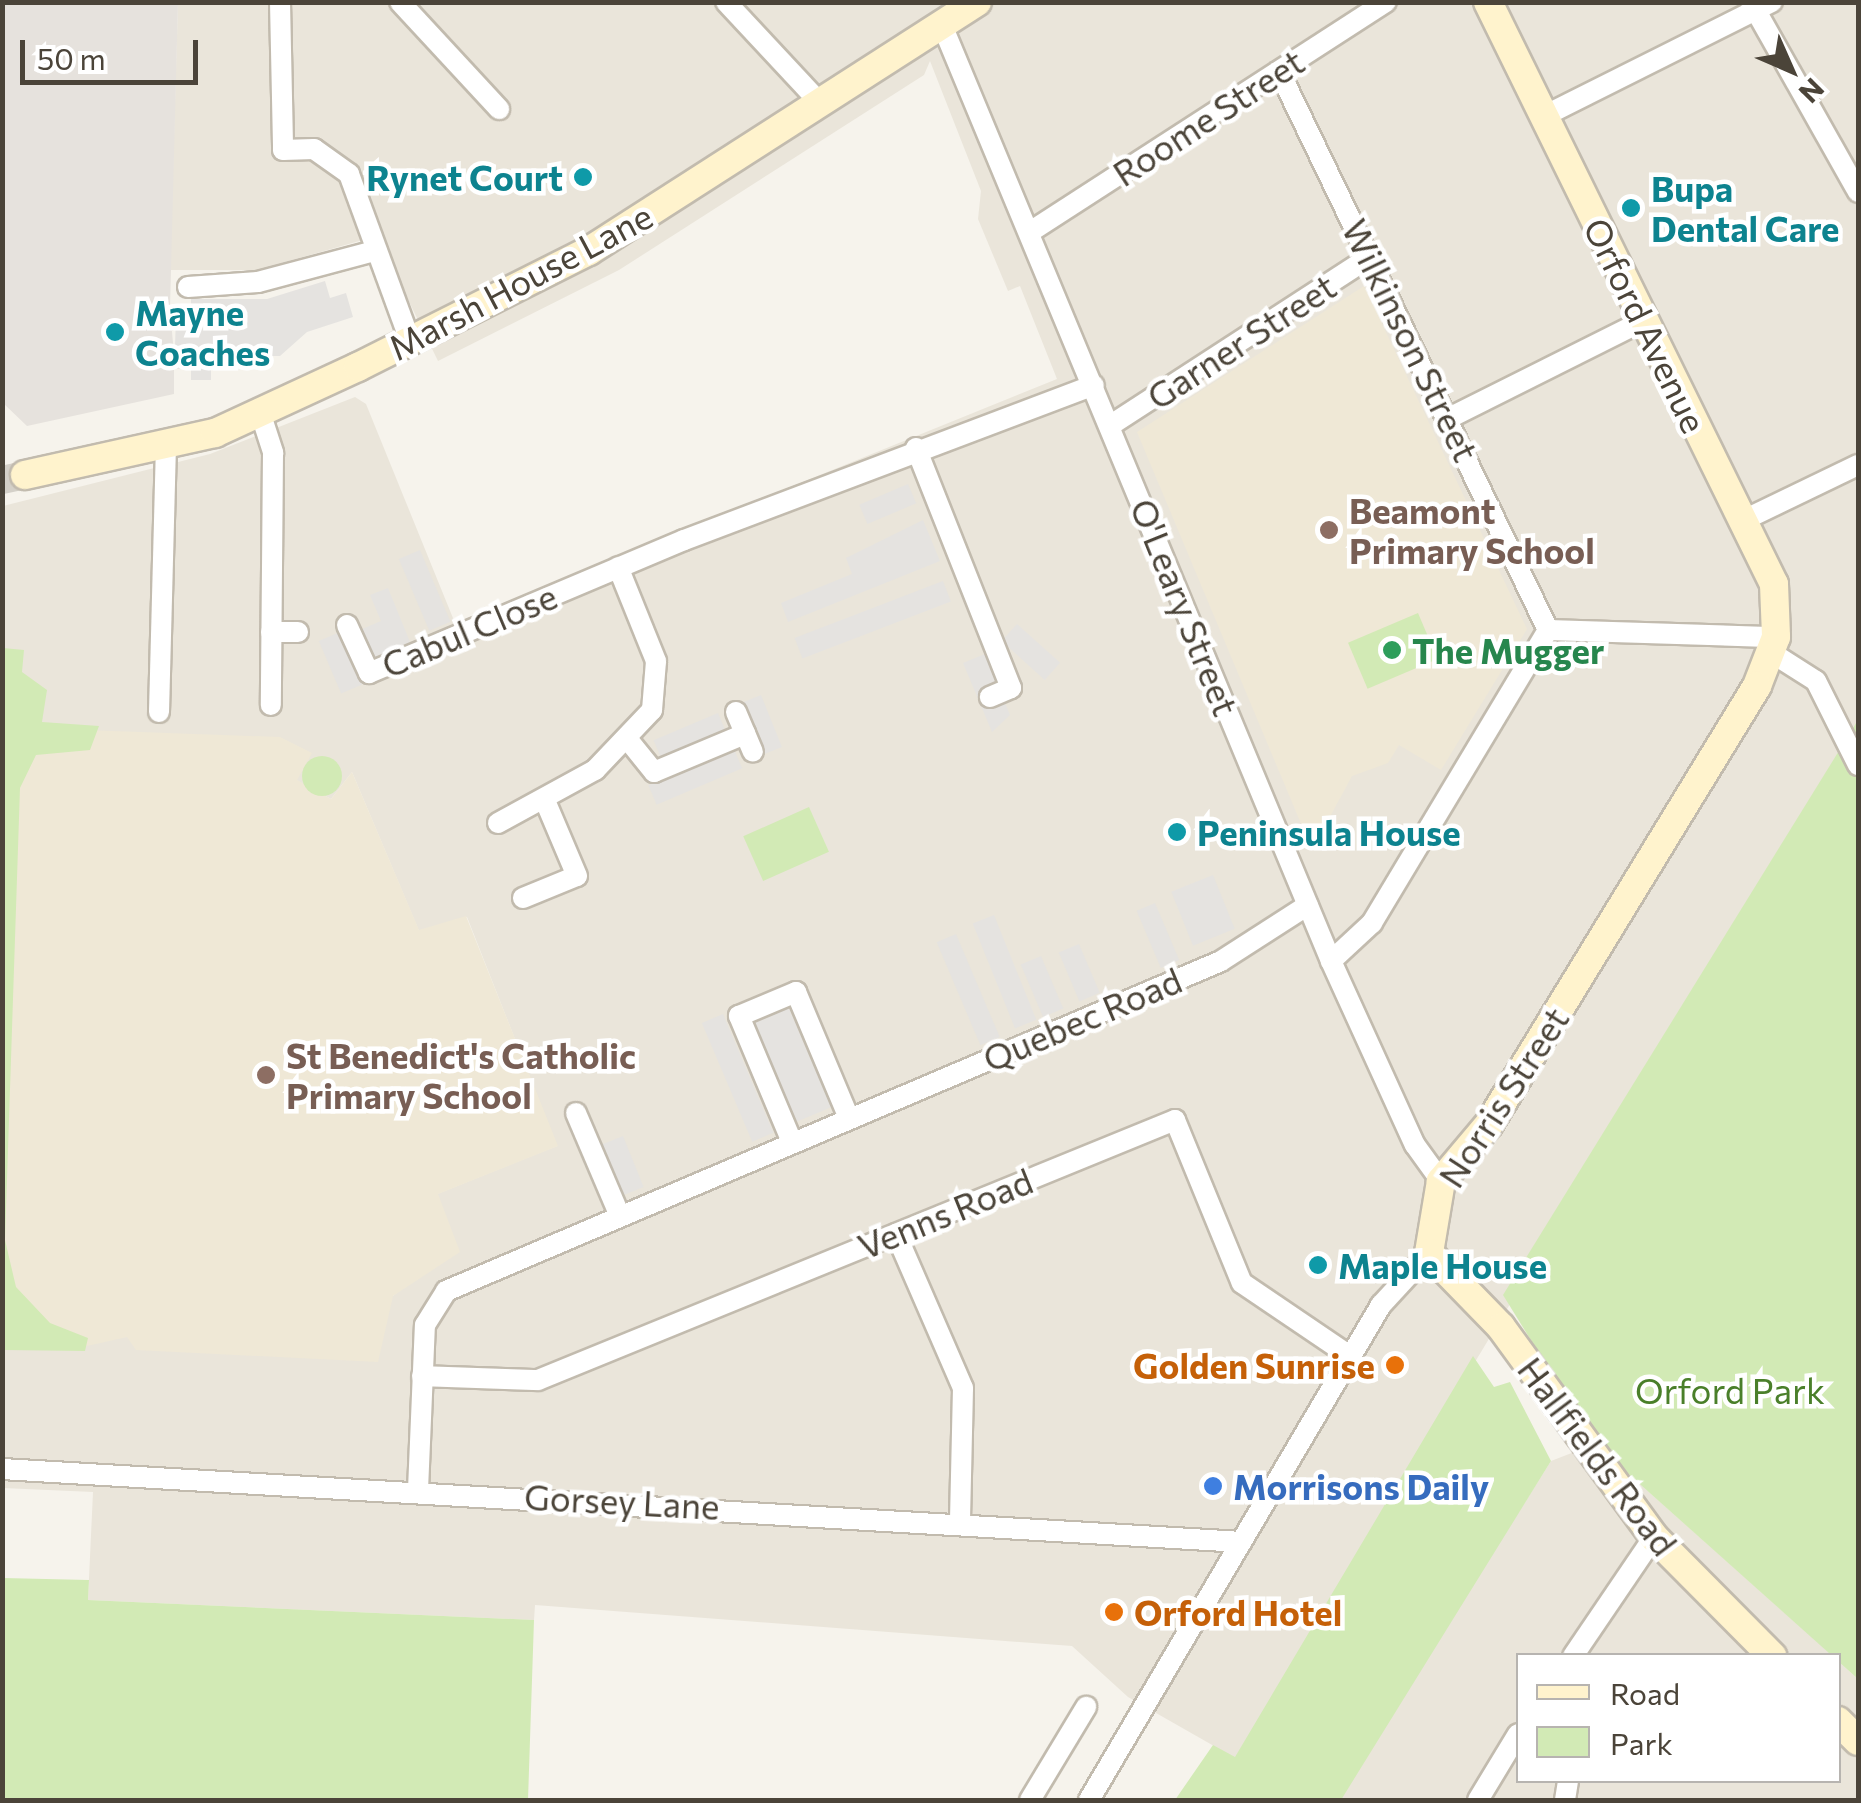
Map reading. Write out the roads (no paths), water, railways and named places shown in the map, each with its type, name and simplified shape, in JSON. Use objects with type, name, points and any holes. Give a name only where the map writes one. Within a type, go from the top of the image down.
[{"type":"street","points":[[280,2],[283,150],[314,149],[349,174],[371,252],[410,341]]},
{"type":"street","points":[[400,2],[499,109]]},
{"type":"street","points":[[726,2],[821,104]]},
{"type":"street","name":"Marsh House Lane","points":[[25,475],[166,446],[262,415],[589,252],[976,2]]},
{"type":"street","name":"Roome Street","points":[[1030,232],[1386,2]]},
{"type":"street","name":"Orford Avenue","points":[[1488,2],[1774,584],[1774,645]]},
{"type":"street","points":[[1544,116],[1760,5],[1858,192]]},
{"type":"street","name":"O'Leary Street","points":[[942,26],[1331,961],[1415,1145],[1441,1182]]},
{"type":"street","name":"Wilkinson Street","points":[[1279,71],[1548,630]]},
{"type":"street","points":[[188,286],[258,282],[371,252]]},
{"type":"street","name":"Garner Street","points":[[1111,425],[1370,257]]},
{"type":"street","points":[[1449,418],[1643,321]]},
{"type":"street","name":"Cabul Close","points":[[347,625],[368,673],[618,567],[916,448],[1094,385]]},
{"type":"street","points":[[262,415],[273,454],[271,704]]},
{"type":"street","points":[[159,712],[166,446]]},
{"type":"street","points":[[916,448],[1012,688],[990,697]]},
{"type":"street","points":[[1742,521],[1858,465]]},
{"type":"street","points":[[498,823],[546,803],[629,740],[652,710],[659,676],[618,567]]},
{"type":"street","points":[[1331,961],[1372,923],[1548,630],[1774,645],[1816,681],[1858,765]]},
{"type":"street","points":[[272,632],[298,632]]},
{"type":"street","name":"Norris Street","points":[[1430,1253],[1441,1182],[1489,1124],[1774,645]]},
{"type":"street","points":[[629,740],[654,772],[749,743],[736,712]]},
{"type":"street","points":[[524,898],[577,876],[546,803]]},
{"type":"street","name":"Quebec Road","points":[[418,1490],[428,1313],[446,1291],[1221,961],[1308,906]]},
{"type":"street","points":[[792,1142],[739,1016],[796,992],[848,1118]]},
{"type":"street","points":[[576,1113],[620,1216]]},
{"type":"street","name":"Venns Road","points":[[422,1376],[538,1380],[1175,1120],[1242,1284],[1350,1356]]},
{"type":"street","points":[[896,1234],[963,1388],[960,1519]]},
{"type":"street","points":[[1088,1800],[1350,1356],[1402,1276],[1430,1253]]},
{"type":"street","name":"Hallfields Road","points":[[1430,1253],[1500,1326],[1654,1538],[1769,1653]]},
{"type":"street","name":"Gorsey Lane","points":[[2,1469],[960,1519],[1241,1542]]},
{"type":"street","points":[[1575,1653],[1654,1538]]},
{"type":"street","points":[[1586,1653],[1590,1632]]},
{"type":"street","points":[[1030,1800],[1086,1707]]},
{"type":"street","points":[[1478,1800],[1516,1737]]},
{"type":"tunnel","points":[[2,480],[25,475]]},
{"type":"place","name":"Rynet Court","points":[[583,177]]},
{"type":"place","name":"Bupa Dental Care","points":[[1631,208]]},
{"type":"place","name":"Mayne Coaches","points":[[115,332]]},
{"type":"place","name":"Beamont Primary School","points":[[1329,530]]},
{"type":"place","name":"The Mugger","points":[[1392,650]]},
{"type":"place","name":"Peninsula House","points":[[1177,832]]},
{"type":"place","name":"St Benedict's Catholic Primary School","points":[[266,1075]]},
{"type":"place","name":"Maple House","points":[[1318,1265]]},
{"type":"place","name":"Golden Sunrise","points":[[1395,1365]]},
{"type":"place","name":"Morrisons Daily","points":[[1213,1486]]},
{"type":"place","name":"Orford Hotel","points":[[1114,1612]]},
{"type":"park label","name":"Orford Park","points":[[1730,1390]]}]
